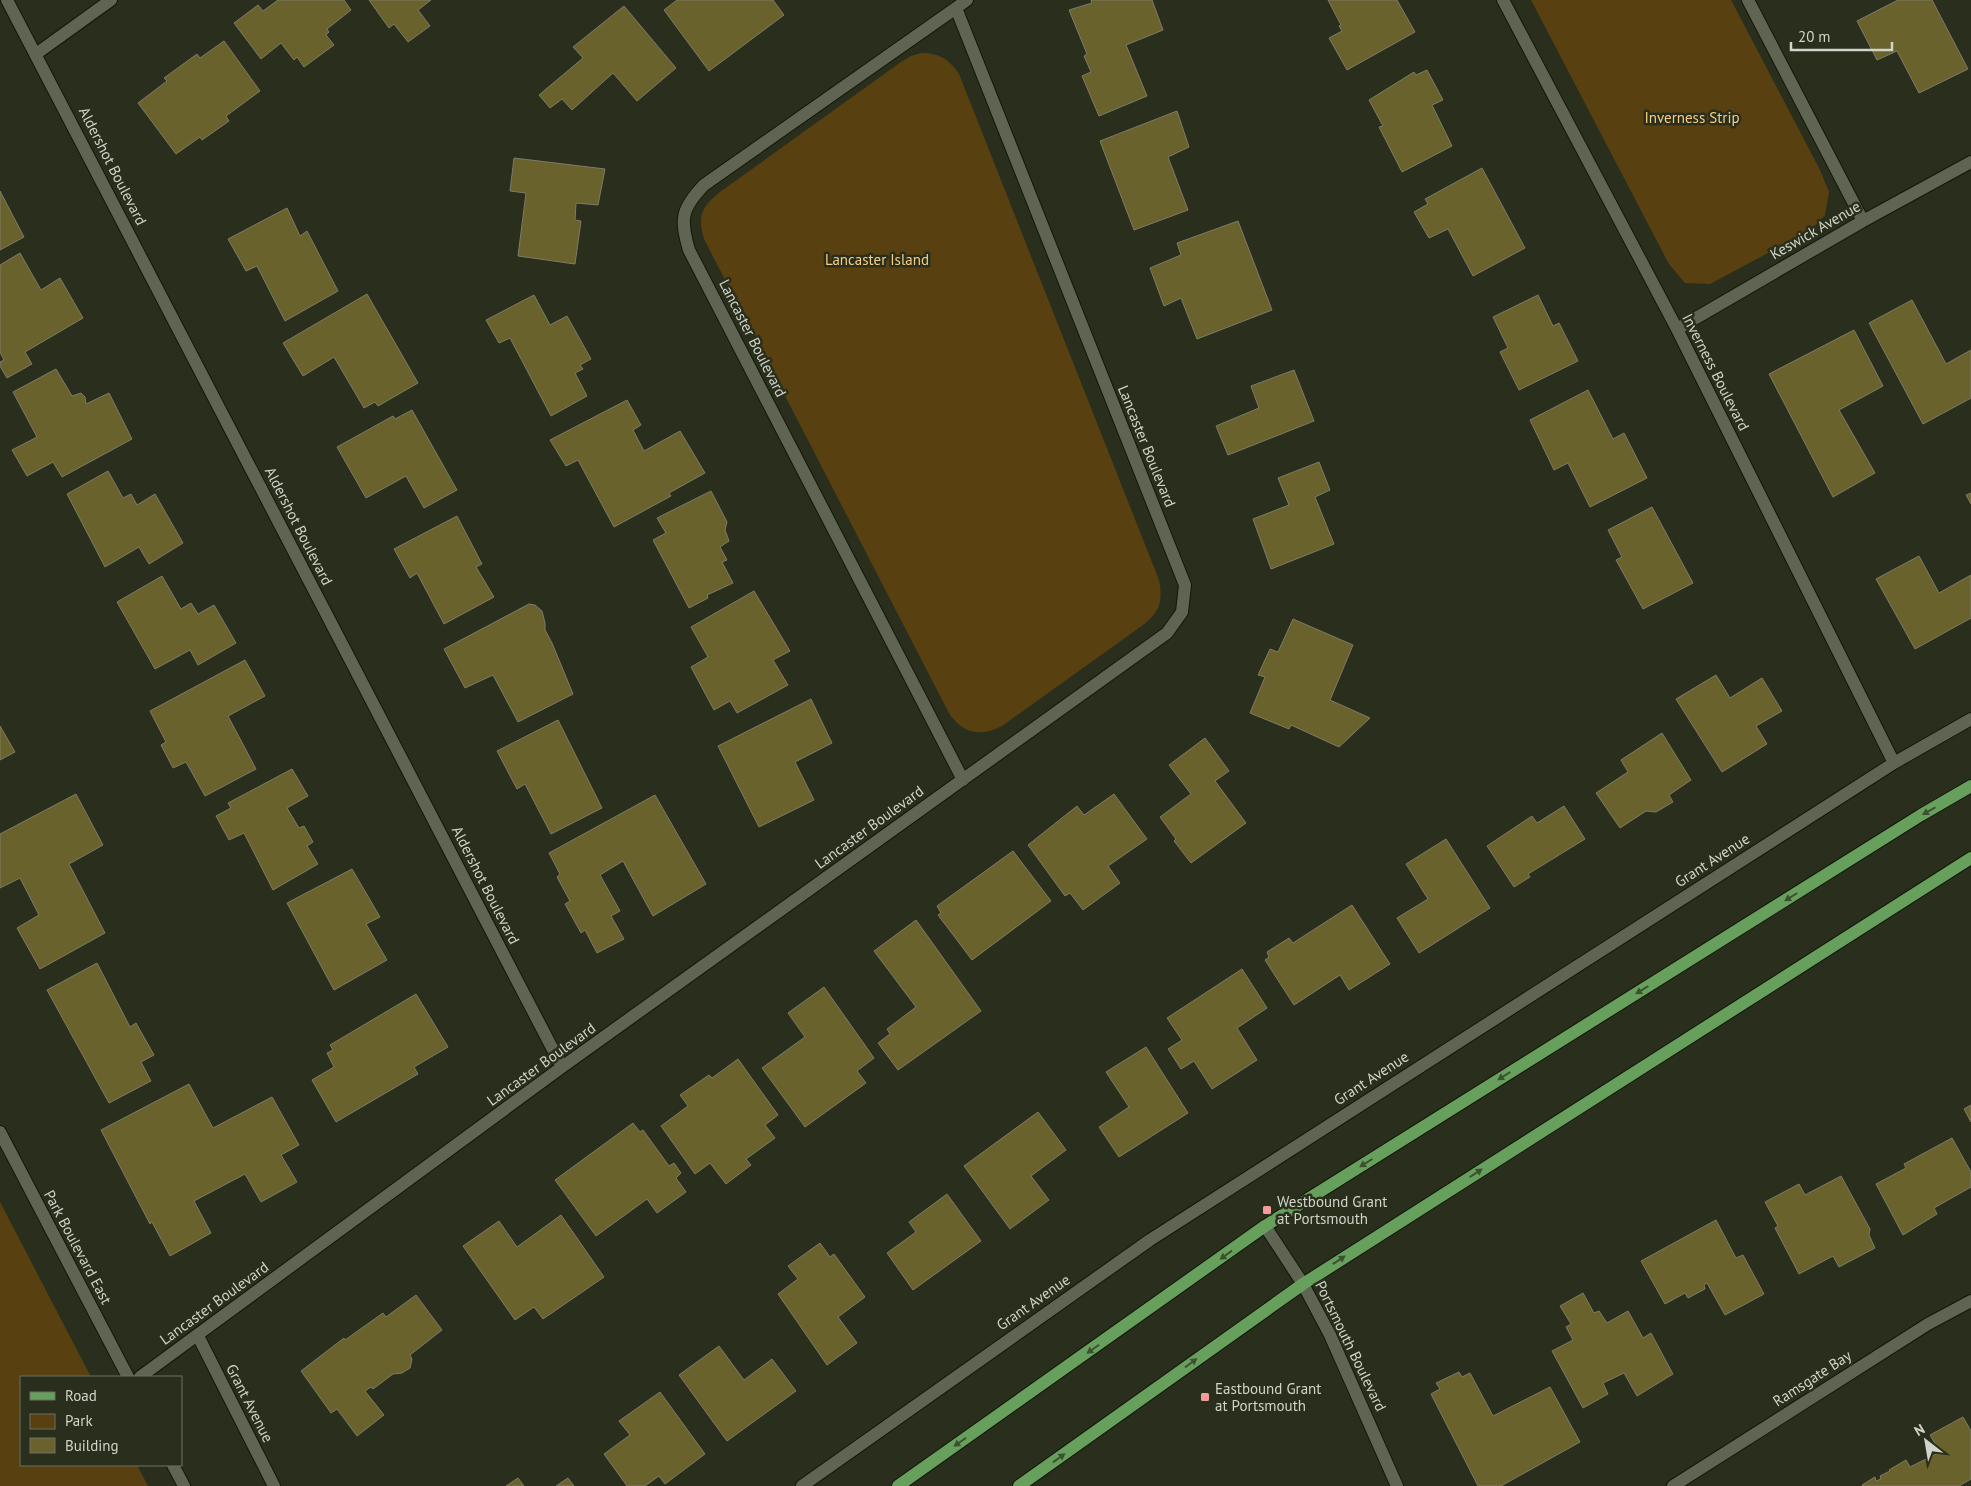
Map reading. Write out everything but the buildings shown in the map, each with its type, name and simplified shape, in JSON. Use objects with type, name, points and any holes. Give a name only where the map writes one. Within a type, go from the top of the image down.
[{"type":"main road","points":[[898,1486],[1265,1226],[1912,820],[1971,786]]},
{"type":"main road","points":[[1019,1486],[1303,1284],[1971,858]]},
{"type":"street","name":"Aldershot Boulevard","points":[[7,0],[562,1067]]},
{"type":"street","points":[[36,54],[111,0]]},
{"type":"street","name":"Lancaster Boulevard","points":[[963,780],[689,250],[684,232],[683,214],[692,198],[704,185],[967,0]]},
{"type":"street","name":"Inverness Boulevard","points":[[1503,0],[1677,329],[1894,762]]},
{"type":"street","points":[[1748,0],[1863,221]]},
{"type":"street","name":"Lancaster Boulevard","points":[[141,1376],[562,1067],[1167,633],[1182,612],[1185,585],[956,8]]},
{"type":"street","name":"Keswick Avenue","points":[[1677,329],[1863,221],[1971,162]]},
{"type":"street","name":"Grant Avenue","points":[[802,1486],[1150,1240],[1894,762],[1971,718]]},
{"type":"street","name":"Park Boulevard East","points":[[0,1132],[127,1376]]},
{"type":"street","name":"Portsmouth Boulevard","points":[[1265,1226],[1303,1284],[1330,1335],[1397,1486]]},
{"type":"street","name":"Ramsgate Bay","points":[[1673,1486],[1928,1324],[1971,1301]]},
{"type":"street","name":"Grant Avenue","points":[[198,1336],[274,1486]]},
{"type":"street","points":[[174,1466],[184,1486]]},
{"type":"green space","name":"Inverness Strip","points":[[1531,0],[1731,0],[1820,170],[1829,192],[1825,215],[1811,230],[1710,284],[1685,283],[1669,264]]},
{"type":"green space","name":"Lancaster Island","points":[[921,53],[933,54],[943,58],[959,74],[1159,580],[1161,594],[1157,611],[1143,625],[1002,726],[987,732],[967,730],[950,715],[704,239],[701,224],[705,207],[720,192],[901,62]]},
{"type":"green space","points":[[0,1202],[90,1376],[20,1376],[20,1466],[138,1466],[148,1486],[0,1486]]},
{"type":"place","name":"Westbound Grant at Portsmouth","points":[[1267,1210]]},
{"type":"place","name":"Eastbound Grant at Portsmouth","points":[[1205,1397]]}]
